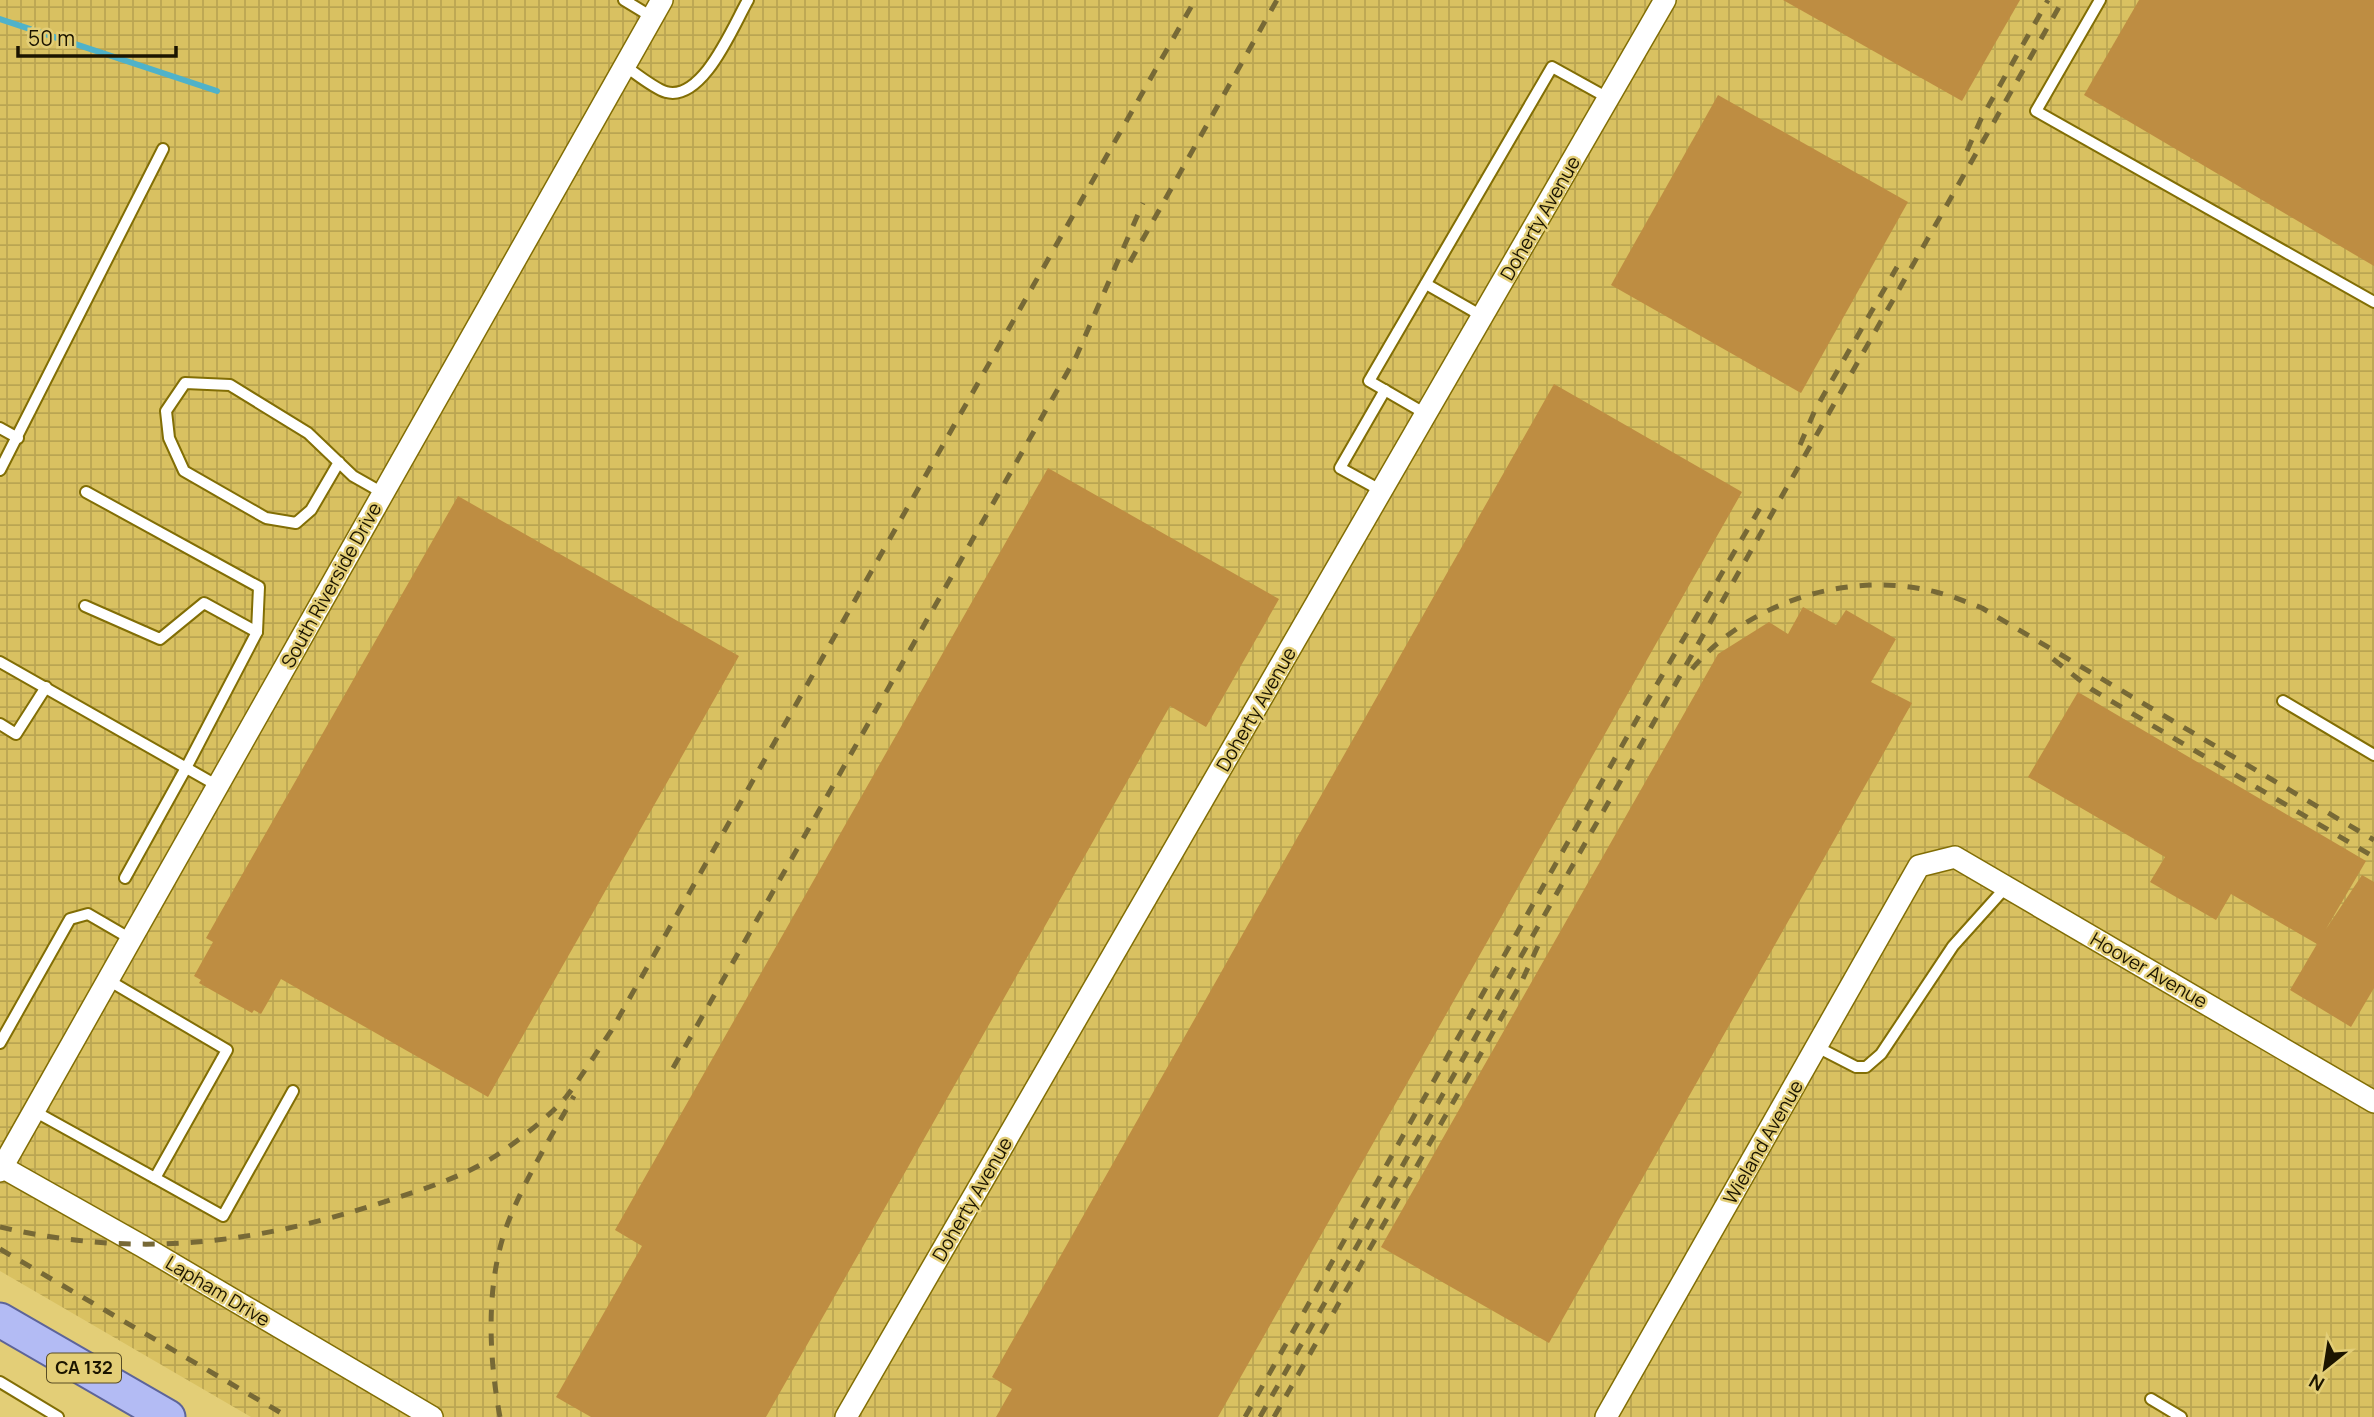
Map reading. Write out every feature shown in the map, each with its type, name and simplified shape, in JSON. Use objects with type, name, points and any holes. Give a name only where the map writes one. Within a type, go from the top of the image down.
[{"type":"main road","name":"CA 132","points":[[0,1320],[168,1417]]},
{"type":"street","name":"Doherty Avenue","points":[[846,1417],[1665,0]]},
{"type":"street","name":"South Riverside Drive","points":[[1,1168],[657,9]]},
{"type":"street","name":"Hoover Avenue","points":[[1919,866],[1955,857],[2374,1102]]},
{"type":"street","name":"Wieland Avenue","points":[[1606,1417],[1919,866]]},
{"type":"street","name":"Lapham Drive","points":[[1,1168],[142,1246],[432,1417]]},
{"type":"lane","points":[[624,0],[657,9]]},
{"type":"lane","points":[[625,66],[666,92],[685,91],[698,83],[708,71],[748,0]]},
{"type":"lane","points":[[2100,0],[2036,111],[2374,302]]},
{"type":"lane","points":[[1426,414],[1369,381],[1552,67],[1608,98]]},
{"type":"lane","points":[[0,470],[163,149]]},
{"type":"lane","points":[[1426,284],[1482,316]]},
{"type":"lane","points":[[339,463],[311,510],[296,523],[266,518],[184,471],[169,438],[166,411],[185,383],[230,385],[308,433],[353,476],[383,494]]},
{"type":"lane","points":[[1382,491],[1340,468],[1385,390]]},
{"type":"lane","points":[[0,428],[18,438]]},
{"type":"lane","points":[[86,492],[258,587],[257,632],[125,878]]},
{"type":"lane","points":[[85,606],[160,639],[204,603],[257,632]]},
{"type":"lane","points":[[0,662],[218,786]]},
{"type":"lane","points":[[0,724],[16,734],[46,687]]},
{"type":"lane","points":[[2283,701],[2374,755]]},
{"type":"lane","points":[[1817,1047],[1856,1067],[1866,1067],[1881,1054],[1953,946],[2006,887]]},
{"type":"lane","points":[[0,1043],[70,919],[88,914],[131,939]]},
{"type":"lane","points":[[108,980],[227,1050],[155,1178]]},
{"type":"lane","points":[[34,1111],[223,1216],[293,1091]]},
{"type":"lane","points":[[0,1382],[58,1417]]},
{"type":"lane","points":[[2151,1399],[2181,1417]]},
{"type":"shaded area","points":[[0,0],[2374,0],[2374,1417],[251,1417],[0,1271]]},
{"type":"building","points":[[1783,0],[2020,0],[1962,101]]},
{"type":"building","points":[[2139,0],[2374,0],[2374,266],[2084,95]]},
{"type":"building","points":[[1718,95],[1908,202],[1801,393],[1611,285]]},
{"type":"building","points":[[1554,384],[1742,492],[1218,1417],[996,1417],[1012,1389],[992,1377]]},
{"type":"building","points":[[1048,468],[1279,599],[1206,727],[1170,706],[766,1417],[591,1417],[556,1397],[642,1246],[615,1230]]},
{"type":"building","points":[[458,496],[739,656],[488,1097],[281,979],[261,1014],[254,1010],[252,1013],[199,983],[201,980],[194,976],[213,942],[206,938]]},
{"type":"building","points":[[1803,607],[1836,625],[1846,610],[1896,639],[1871,682],[1912,703],[1549,1343],[1381,1247],[1718,654],[1769,622],[1788,634]]},
{"type":"building","points":[[2078,692],[2366,861],[2326,929],[2362,875],[2374,882],[2374,988],[2351,1027],[2290,990],[2317,944],[2231,894],[2216,920],[2150,882],[2165,857],[2028,777]]},
{"type":"waterway","points":[[0,19],[217,91]]},
{"type":"railway","points":[[0,1227],[51,1237],[149,1244],[197,1242],[292,1227],[390,1200],[459,1175],[506,1149],[559,1105],[611,1031],[1195,0]]},
{"type":"railway","points":[[1130,262],[1277,0]]},
{"type":"railway","points":[[1967,151],[1981,119],[2048,0]]},
{"type":"railway","points":[[1260,1417],[2063,0]]},
{"type":"railway","points":[[673,1068],[1076,357],[1143,203]]},
{"type":"railway","points":[[1800,445],[1815,410],[1897,267]]},
{"type":"railway","points":[[1245,1417],[1646,703],[1760,508]]},
{"type":"railway","points":[[1692,669],[1715,645],[1742,625],[1803,597],[1870,585],[1903,586],[1936,592],[1982,608],[2374,840]]},
{"type":"railway","points":[[2053,659],[2091,689],[2374,857]]},
{"type":"railway","points":[[1274,1417],[1521,983],[1542,937]]},
{"type":"railway","points":[[500,1417],[491,1341],[497,1263],[511,1215],[574,1096]]},
{"type":"railway","points":[[0,1249],[288,1417]]}]
